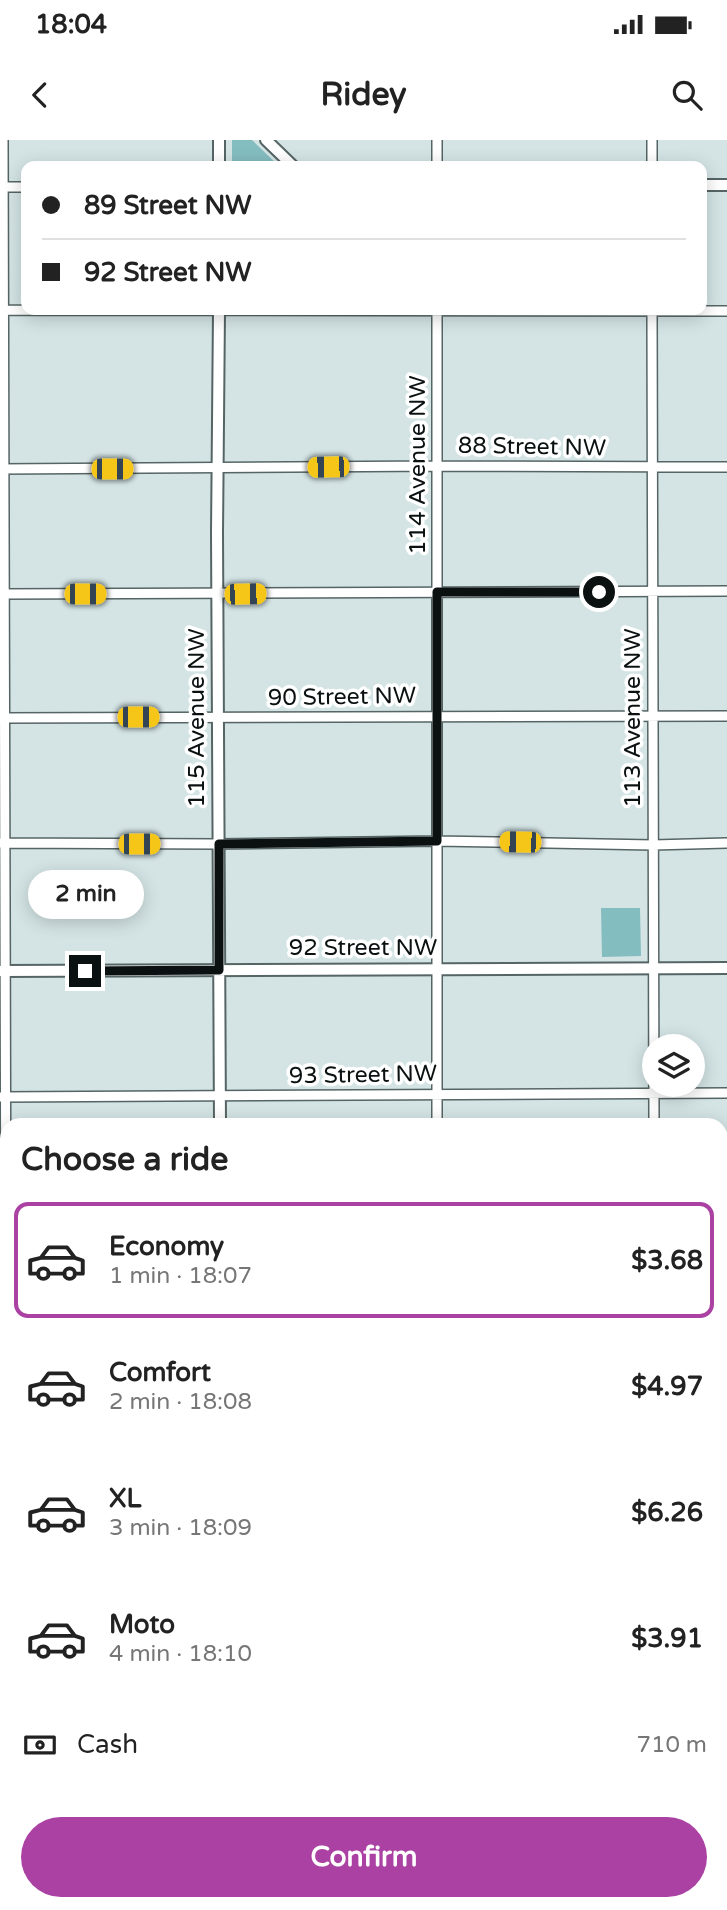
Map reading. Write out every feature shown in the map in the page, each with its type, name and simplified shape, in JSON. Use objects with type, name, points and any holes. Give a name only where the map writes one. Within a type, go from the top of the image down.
[{"type":"street","points":[[2,1118],[3,140]]},
{"type":"street","points":[[219,140],[219,161]]},
{"type":"street","points":[[267,140],[288,161]]},
{"type":"street","points":[[437,140],[437,161]]},
{"type":"street","points":[[652,140],[652,161]]},
{"type":"street","points":[[707,185],[727,185]]},
{"type":"street","points":[[1,187],[21,187]]},
{"type":"street","points":[[2,310],[21,310]]},
{"type":"street","points":[[707,311],[727,311]]},
{"type":"street","name":"115 Avenue NW","points":[[219,315],[220,1118]]},
{"type":"street","name":"114 Avenue NW","points":[[437,315],[437,1118]]},
{"type":"street","name":"113 Avenue NW","points":[[652,315],[653,1034]]},
{"type":"street","name":"88 Street NW","points":[[2,469],[727,467]]},
{"type":"street","points":[[3,594],[727,591]]},
{"type":"street","name":"90 Street NW","points":[[3,718],[727,716]]},
{"type":"street","points":[[3,843],[727,843]]},
{"type":"street","name":"92 Street NW","points":[[2,971],[727,968]]},
{"type":"street","name":"93 Street NW","points":[[705,1093],[727,1093]]},
{"type":"street","name":"93 Street NW","points":[[2,1097],[642,1094]]},
{"type":"street","name":"113 Avenue NW","points":[[653,1097],[654,1118]]},
{"type":"shaded area","points":[[232,140],[252,140],[274,161],[232,161]]},
{"type":"shaded area","points":[[601,908],[640,908],[641,956],[602,957]]},
{"type":"route","points":[[85,971],[219,970],[219,844],[437,841],[437,592],[599,592]]}]
